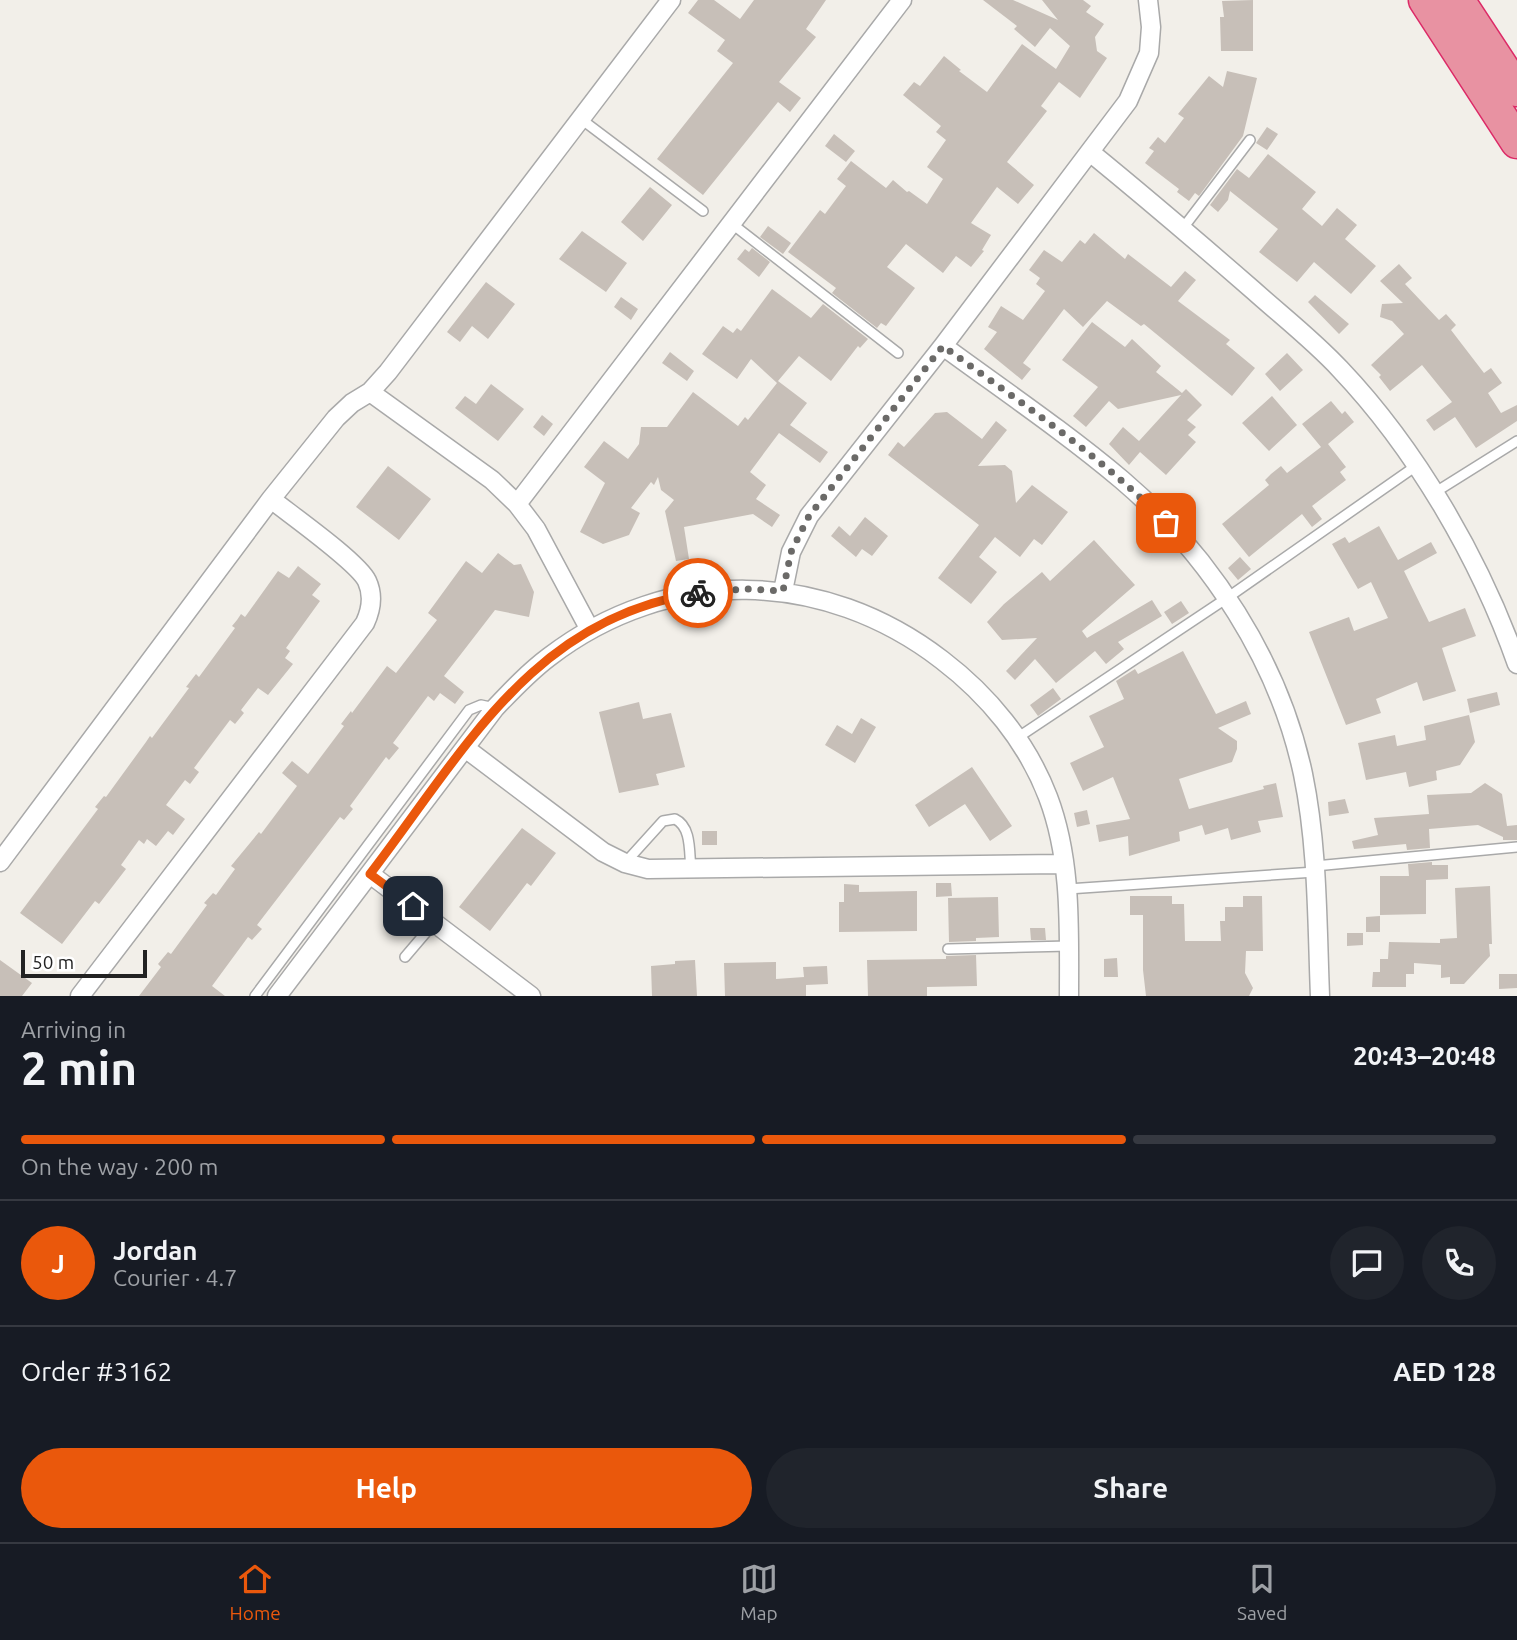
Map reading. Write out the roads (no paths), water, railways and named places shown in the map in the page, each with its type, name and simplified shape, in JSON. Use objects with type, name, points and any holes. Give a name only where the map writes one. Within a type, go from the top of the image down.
[{"type":"highway","points":[[1425,0],[1517,142]]},
{"type":"highway","points":[[1458,0],[1517,90]]},
{"type":"street","points":[[0,862],[271,499],[336,418],[352,403],[370,392],[388,372],[671,0]]},
{"type":"street","points":[[517,504],[902,0]]},
{"type":"street","points":[[783,591],[791,552],[809,516],[943,346],[1128,101],[1149,52],[1152,27],[1148,0]]},
{"type":"street","points":[[1090,152],[1183,228],[1340,369],[1389,427],[1434,493],[1483,583],[1517,664]]},
{"type":"street","points":[[943,346],[1123,481],[1179,536],[1227,598],[1262,660],[1289,726],[1302,772],[1311,819],[1320,996]]},
{"type":"street","points":[[370,392],[492,480],[517,504],[536,529],[590,630]]},
{"type":"street","points":[[80,996],[365,624],[370,613],[371,591],[360,570],[271,499]]},
{"type":"street","points":[[277,996],[464,748],[516,685],[548,657],[590,630],[648,604],[678,596],[734,590],[783,591],[822,598],[858,610],[914,639],[951,666],[999,714],[1034,766],[1058,825],[1068,889],[1069,996]]},
{"type":"street","points":[[464,748],[593,845],[625,863],[648,869],[1064,864]]},
{"type":"street","points":[[370,874],[531,996]]},
{"type":"lane","points":[[581,119],[703,211]]},
{"type":"lane","points":[[1183,228],[1250,140]]},
{"type":"lane","points":[[732,223],[898,353]]},
{"type":"lane","points":[[1434,493],[1517,441]]},
{"type":"lane","points":[[1017,738],[1227,598],[1416,466]]},
{"type":"lane","points":[[254,996],[469,710],[481,705],[495,708]]},
{"type":"lane","points":[[625,863],[663,821],[675,819],[683,823],[687,831],[691,870]]},
{"type":"lane","points":[[1068,889],[1315,869],[1517,846]]},
{"type":"lane","points":[[405,957],[434,923]]},
{"type":"lane","points":[[948,949],[1069,946]]}]
